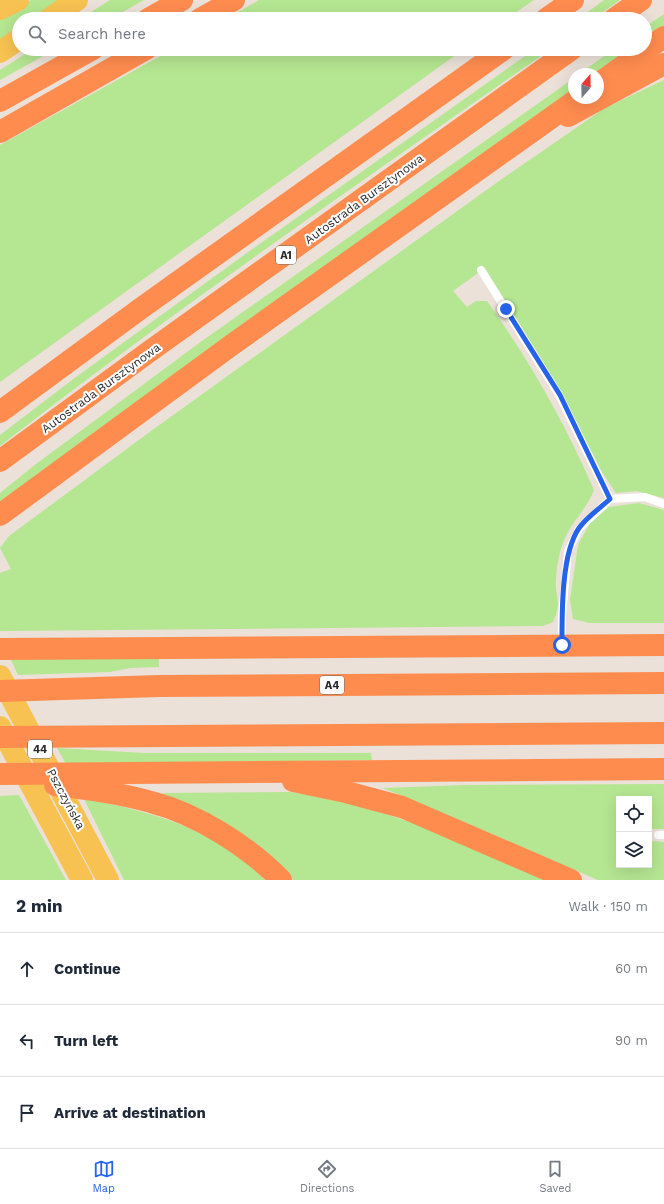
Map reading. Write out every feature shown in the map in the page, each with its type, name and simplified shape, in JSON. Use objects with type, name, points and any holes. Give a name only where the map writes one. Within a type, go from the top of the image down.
[{"type":"highway","points":[[161,12],[182,0]]},
{"type":"highway","points":[[213,12],[234,0]]},
{"type":"highway","points":[[556,12],[573,0]]},
{"type":"highway","points":[[624,12],[641,0]]},
{"type":"highway","points":[[652,46],[664,37]]},
{"type":"highway","points":[[0,101],[80,56]]},
{"type":"highway","points":[[0,132],[134,56]]},
{"type":"highway","points":[[0,412],[146,304],[494,56]]},
{"type":"highway","name":"Autostrada Bursztynowa","points":[[0,461],[150,351],[562,56]]},
{"type":"highway","points":[[604,80],[637,56]]},
{"type":"highway","points":[[509,148],[664,64]]},
{"type":"highway","points":[[0,515],[233,344],[571,104]]},
{"type":"highway","points":[[0,649],[664,645]]},
{"type":"highway","name":"A4","points":[[0,691],[167,686],[664,683]]},
{"type":"highway","points":[[0,737],[664,733]]},
{"type":"highway","points":[[0,774],[664,770]]},
{"type":"highway","points":[[249,772],[346,792],[402,807],[571,880]]},
{"type":"highway","points":[[0,778],[103,791],[152,802],[188,816],[220,833],[268,866],[281,880]]},
{"type":"main road","points":[[0,9],[18,0]]},
{"type":"main road","points":[[59,12],[77,0]]},
{"type":"main road","points":[[0,52],[12,44]]},
{"type":"main road","name":"Pszczyńska","points":[[0,676],[108,880]]},
{"type":"main road","name":"Pszczyńska","points":[[0,727],[82,880]]},
{"type":"lane","points":[[481,270],[560,395],[610,499]]},
{"type":"lane","points":[[562,645],[562,616],[568,551],[579,528],[610,499],[645,497],[664,504]]},
{"type":"green space","points":[[31,0],[61,0],[43,12],[12,12],[12,33],[0,41],[0,16]]},
{"type":"green space","points":[[110,0],[144,0],[123,12],[91,12]]},
{"type":"green space","points":[[259,0],[534,0],[516,12],[238,12]]},
{"type":"green space","points":[[604,0],[620,0],[603,12],[588,12]]},
{"type":"green space","points":[[664,14],[664,26],[652,35],[652,22]]},
{"type":"green space","points":[[22,56],[43,56],[0,80],[0,70]]},
{"type":"green space","points":[[160,56],[454,56],[0,382],[0,145]]},
{"type":"green space","points":[[525,56],[541,56],[342,195],[204,294],[67,394],[0,446],[0,435],[76,377],[251,250]]},
{"type":"green space","points":[[604,56],[622,56],[604,69],[587,68]]},
{"type":"green space","points":[[664,80],[664,498],[636,491],[616,493],[602,472],[555,381],[485,268],[453,291],[467,307],[476,301],[487,301],[532,369],[571,440],[594,490],[566,536],[562,547],[558,560],[556,577],[558,604],[553,622],[543,626],[0,631],[0,573],[11,569],[0,548],[9,536],[151,431],[506,176],[605,108]]},
{"type":"green space","points":[[568,82],[568,94],[210,349],[0,503],[0,493],[36,464],[202,341]]},
{"type":"green space","points":[[639,503],[664,510],[664,623],[589,623],[573,619],[570,600],[578,545],[590,523],[609,507]]},
{"type":"green space","points":[[10,658],[159,659],[159,667],[130,668],[110,672],[18,675]]},
{"type":"green space","points":[[57,748],[144,753],[371,753],[372,760],[66,764]]},
{"type":"green space","points":[[664,784],[664,829],[652,829],[652,796],[616,796],[616,868],[652,868],[652,841],[664,842],[664,880],[598,880],[383,788],[464,785]]},
{"type":"green space","points":[[290,792],[344,801],[423,826],[547,880],[293,880],[284,869],[166,799],[162,793]]},
{"type":"green space","points":[[19,795],[66,880],[0,880],[0,796]]},
{"type":"green space","points":[[84,799],[135,810],[181,825],[224,847],[245,862],[265,880],[124,880]]},
{"type":"route","points":[[506,309],[560,395],[610,499],[579,528],[568,551],[562,616],[562,645]]}]
